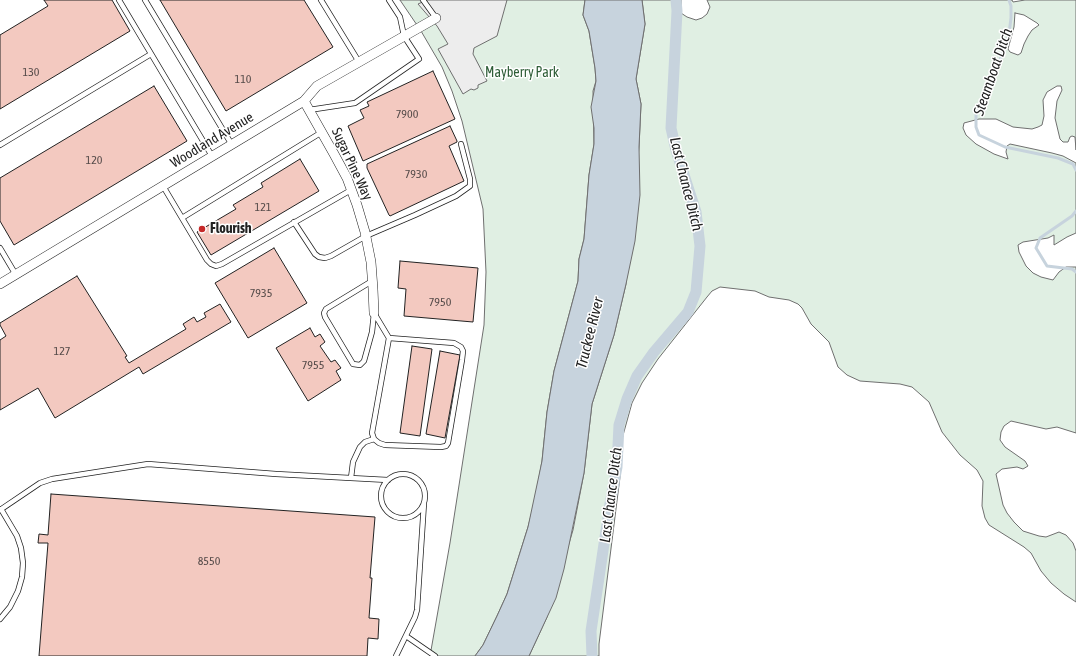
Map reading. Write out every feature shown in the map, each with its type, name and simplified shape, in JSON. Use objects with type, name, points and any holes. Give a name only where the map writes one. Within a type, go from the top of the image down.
[{"type":"street","name":"Woodland Avenue","points":[[0,284],[212,156],[306,106],[317,86],[436,18]]},
{"type":"street","name":"Sugar Pine Way","points":[[306,106],[334,154],[357,205],[366,236],[373,281],[374,313]]},
{"type":"lane","points":[[119,0],[212,156]]},
{"type":"lane","points":[[145,0],[232,145]]},
{"type":"lane","points":[[321,0],[359,62]]},
{"type":"lane","points":[[306,106],[355,103],[419,59],[404,36],[400,17],[388,0]]},
{"type":"lane","points":[[423,0],[436,18]]},
{"type":"lane","points":[[0,145],[151,54]]},
{"type":"lane","points":[[182,218],[322,132]]},
{"type":"lane","points":[[294,222],[319,258],[331,256],[366,236],[456,196],[470,186],[470,178],[461,144]]},
{"type":"lane","points":[[163,186],[207,260],[216,266],[222,264],[351,190]]},
{"type":"lane","points":[[0,248],[16,275]]},
{"type":"lane","points":[[373,281],[326,309],[324,312],[325,317],[353,364],[360,365],[364,361],[372,332],[374,313]]},
{"type":"lane","points":[[374,313],[389,338],[372,433],[374,439],[385,445],[446,446],[448,443],[462,360],[463,351],[461,347],[458,344],[389,338]]},
{"type":"lane","points":[[351,478],[353,462],[360,447],[365,442],[374,439]]},
{"type":"lane","points":[[0,619],[10,607],[18,591],[22,577],[23,563],[21,548],[17,536],[0,509],[40,483],[52,479],[148,464],[276,474],[388,480],[400,474],[405,474],[413,476],[418,480],[422,485],[425,494],[418,602],[415,617],[396,656]]},
{"type":"lane","points":[[388,480],[383,489],[382,501],[385,508],[394,516],[404,518],[413,516],[420,510],[424,503]]},
{"type":"lane","points":[[406,636],[435,656]]},
{"type":"green space","name":"Mayberry Park","points":[[400,0],[585,0],[583,15],[589,31],[595,68],[596,81],[593,91],[594,144],[589,175],[584,239],[579,259],[578,281],[554,371],[547,412],[542,461],[535,500],[507,594],[483,645],[475,656],[430,656],[450,543],[484,325],[486,272],[483,209],[462,121],[452,91],[442,67],[421,31]]},
{"type":"green space","points":[[642,0],[681,0],[681,13],[696,20],[707,14],[710,7],[707,0],[1012,0],[1013,2],[1025,0],[1076,0],[1076,150],[1075,137],[1070,137],[1068,142],[1063,142],[1060,139],[1055,118],[1057,101],[1062,90],[1061,86],[1057,86],[1047,92],[1043,100],[1044,116],[1042,125],[1038,127],[1032,129],[1013,127],[996,119],[979,119],[964,123],[963,128],[966,135],[976,144],[994,154],[1008,159],[1006,152],[1007,146],[1010,144],[1063,156],[1076,163],[1076,233],[1054,245],[1054,235],[1048,238],[1023,242],[1018,245],[1019,252],[1026,266],[1033,273],[1041,277],[1053,280],[1059,272],[1066,267],[1076,267],[1076,433],[1057,427],[1046,429],[1011,421],[1004,426],[1001,432],[1000,440],[1005,447],[1025,461],[1028,466],[1023,469],[1017,467],[1002,469],[996,474],[1003,505],[1007,513],[1023,531],[1046,537],[1059,532],[1066,535],[1073,543],[1076,551],[1076,602],[1051,583],[1041,571],[1031,553],[989,525],[985,518],[982,506],[983,481],[977,470],[960,455],[942,432],[929,402],[912,387],[900,384],[860,381],[847,375],[838,367],[829,342],[811,324],[798,304],[789,300],[769,297],[755,291],[720,287],[712,291],[658,359],[642,383],[632,403],[622,439],[620,477],[599,644],[599,656],[529,656],[547,617],[573,530],[584,473],[592,404],[614,335],[626,284],[639,147],[641,104],[636,79],[645,24]],"holes":[[[1015,13],[1024,15],[1039,25],[1032,30],[1021,53],[1018,55],[1010,52],[1008,49],[1014,27]]]},
{"type":"shaded area","points":[[427,0],[507,0],[497,36],[474,48],[473,54],[487,81],[478,85],[478,88],[474,90],[471,89],[463,94],[438,49],[448,44],[437,26],[418,4]]},
{"type":"water","name":"Truckee River","points":[[585,0],[642,0],[645,24],[636,79],[641,104],[639,147],[640,195],[635,241],[614,335],[592,404],[584,473],[564,569],[556,598],[529,656],[475,656],[483,645],[507,594],[528,527],[542,461],[547,412],[554,371],[578,281],[579,259],[584,239],[589,175],[594,144],[594,128],[591,107],[596,81],[589,31],[583,15]]},
{"type":"building","points":[[44,0],[112,0],[130,31],[0,109],[0,35],[48,6]]},
{"type":"building","points":[[160,0],[304,0],[333,47],[226,111]]},
{"type":"building","points":[[433,71],[455,119],[363,161],[348,126],[364,118],[360,110],[369,106],[367,102]]},
{"type":"building","points":[[154,86],[187,141],[14,245],[0,221],[0,178]]},
{"type":"building","points":[[450,126],[457,142],[449,146],[464,181],[390,216],[367,168],[367,164]]},
{"type":"building","points":[[300,159],[319,191],[211,255],[197,232],[236,209],[233,205],[263,187],[261,183]]},
{"type":"building","points":[[274,248],[307,303],[248,338],[215,283]]},
{"type":"building","points":[[400,261],[478,268],[473,322],[404,316],[406,289],[398,288]]},
{"type":"building","points":[[77,276],[127,356],[125,357],[129,363],[186,329],[183,324],[194,317],[197,322],[206,317],[204,313],[220,304],[231,322],[143,374],[139,367],[55,418],[38,388],[0,410],[0,340],[6,336],[0,323]]},
{"type":"building","points":[[310,328],[315,337],[320,334],[325,342],[320,346],[331,362],[335,360],[341,368],[336,371],[341,380],[308,401],[276,348]]},
{"type":"building","points":[[412,346],[432,349],[420,436],[400,433]]},
{"type":"building","points":[[440,351],[460,355],[445,438],[426,434]]},
{"type":"building","points":[[51,494],[375,517],[370,578],[372,578],[369,618],[379,619],[378,639],[368,638],[367,656],[39,656],[48,543],[38,543],[39,534],[48,535]]},
{"type":"waterway","name":"Last Chance Ditch","points":[[592,656],[591,631],[617,467],[619,425],[627,399],[637,376],[654,352],[688,312],[696,292],[700,246],[696,212],[676,150],[671,128],[677,11],[676,0]]},
{"type":"waterway","name":"Steamboat Ditch","points":[[1009,0],[1011,6],[1009,34],[988,94],[976,115],[976,127],[979,135],[1005,147],[1058,158],[1073,164],[1076,170]]},
{"type":"waterway","name":"Steamboat Ditch","points":[[1076,211],[1072,216],[1040,238],[1036,248],[1047,266],[1072,269],[1076,272]]},
{"type":"place","name":"Flourish","points":[[202,229]]}]
